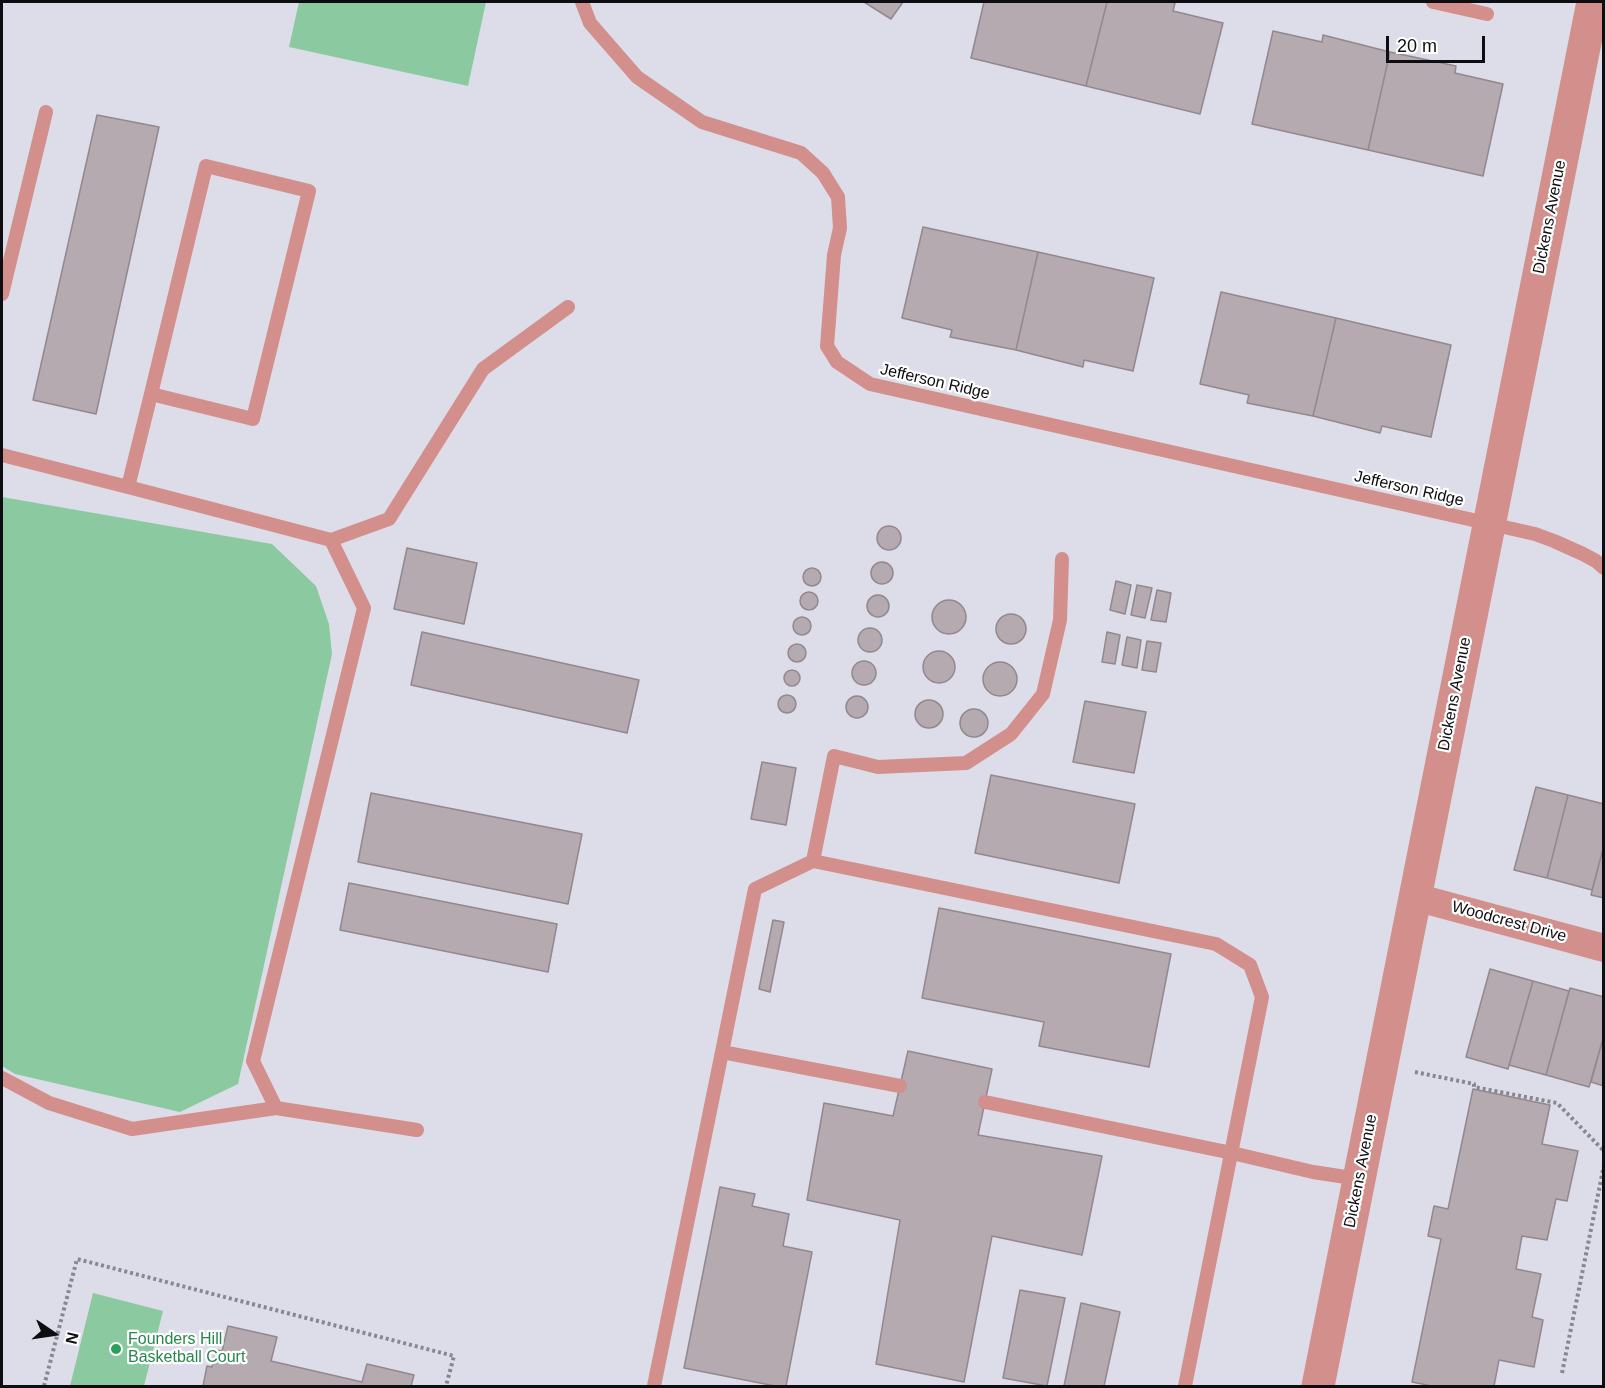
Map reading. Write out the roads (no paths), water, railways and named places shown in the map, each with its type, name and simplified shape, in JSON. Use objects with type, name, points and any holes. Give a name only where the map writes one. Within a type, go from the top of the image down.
[{"type":"street","name":"Dickens Avenue","points":[[1318,1386],[1593,2]]},
{"type":"street","name":"Woodcrest Drive","points":[[1415,897],[1604,948]]},
{"type":"lane","name":"Jefferson Ridge","points":[[582,2],[590,23],[637,77],[702,122],[801,153],[823,173],[838,197],[840,228],[834,255],[827,346],[837,362],[870,384],[1535,534],[1583,554],[1604,568]]},
{"type":"lane","points":[[1433,2],[1487,14]]},
{"type":"lane","points":[[2,294],[46,112]]},
{"type":"lane","points":[[128,487],[206,166],[309,191],[253,419],[151,393]]},
{"type":"lane","points":[[2,455],[331,540],[389,519],[483,369],[568,306]]},
{"type":"lane","points":[[276,1108],[253,1061],[364,608],[331,540]]},
{"type":"lane","points":[[813,861],[834,756],[878,767],[966,763],[1011,734],[1043,694],[1060,620],[1062,559]]},
{"type":"lane","points":[[654,1386],[755,890],[813,861],[1216,944],[1250,965],[1262,997],[1185,1386]]},
{"type":"lane","points":[[722,1052],[900,1086]]},
{"type":"lane","points":[[2,1078],[50,1103],[132,1129],[276,1108],[417,1130]]},
{"type":"lane","points":[[985,1102],[1313,1172],[1359,1179]]},
{"type":"place","name":"Founders Hill Basketball Court","points":[[116,1349]]}]
